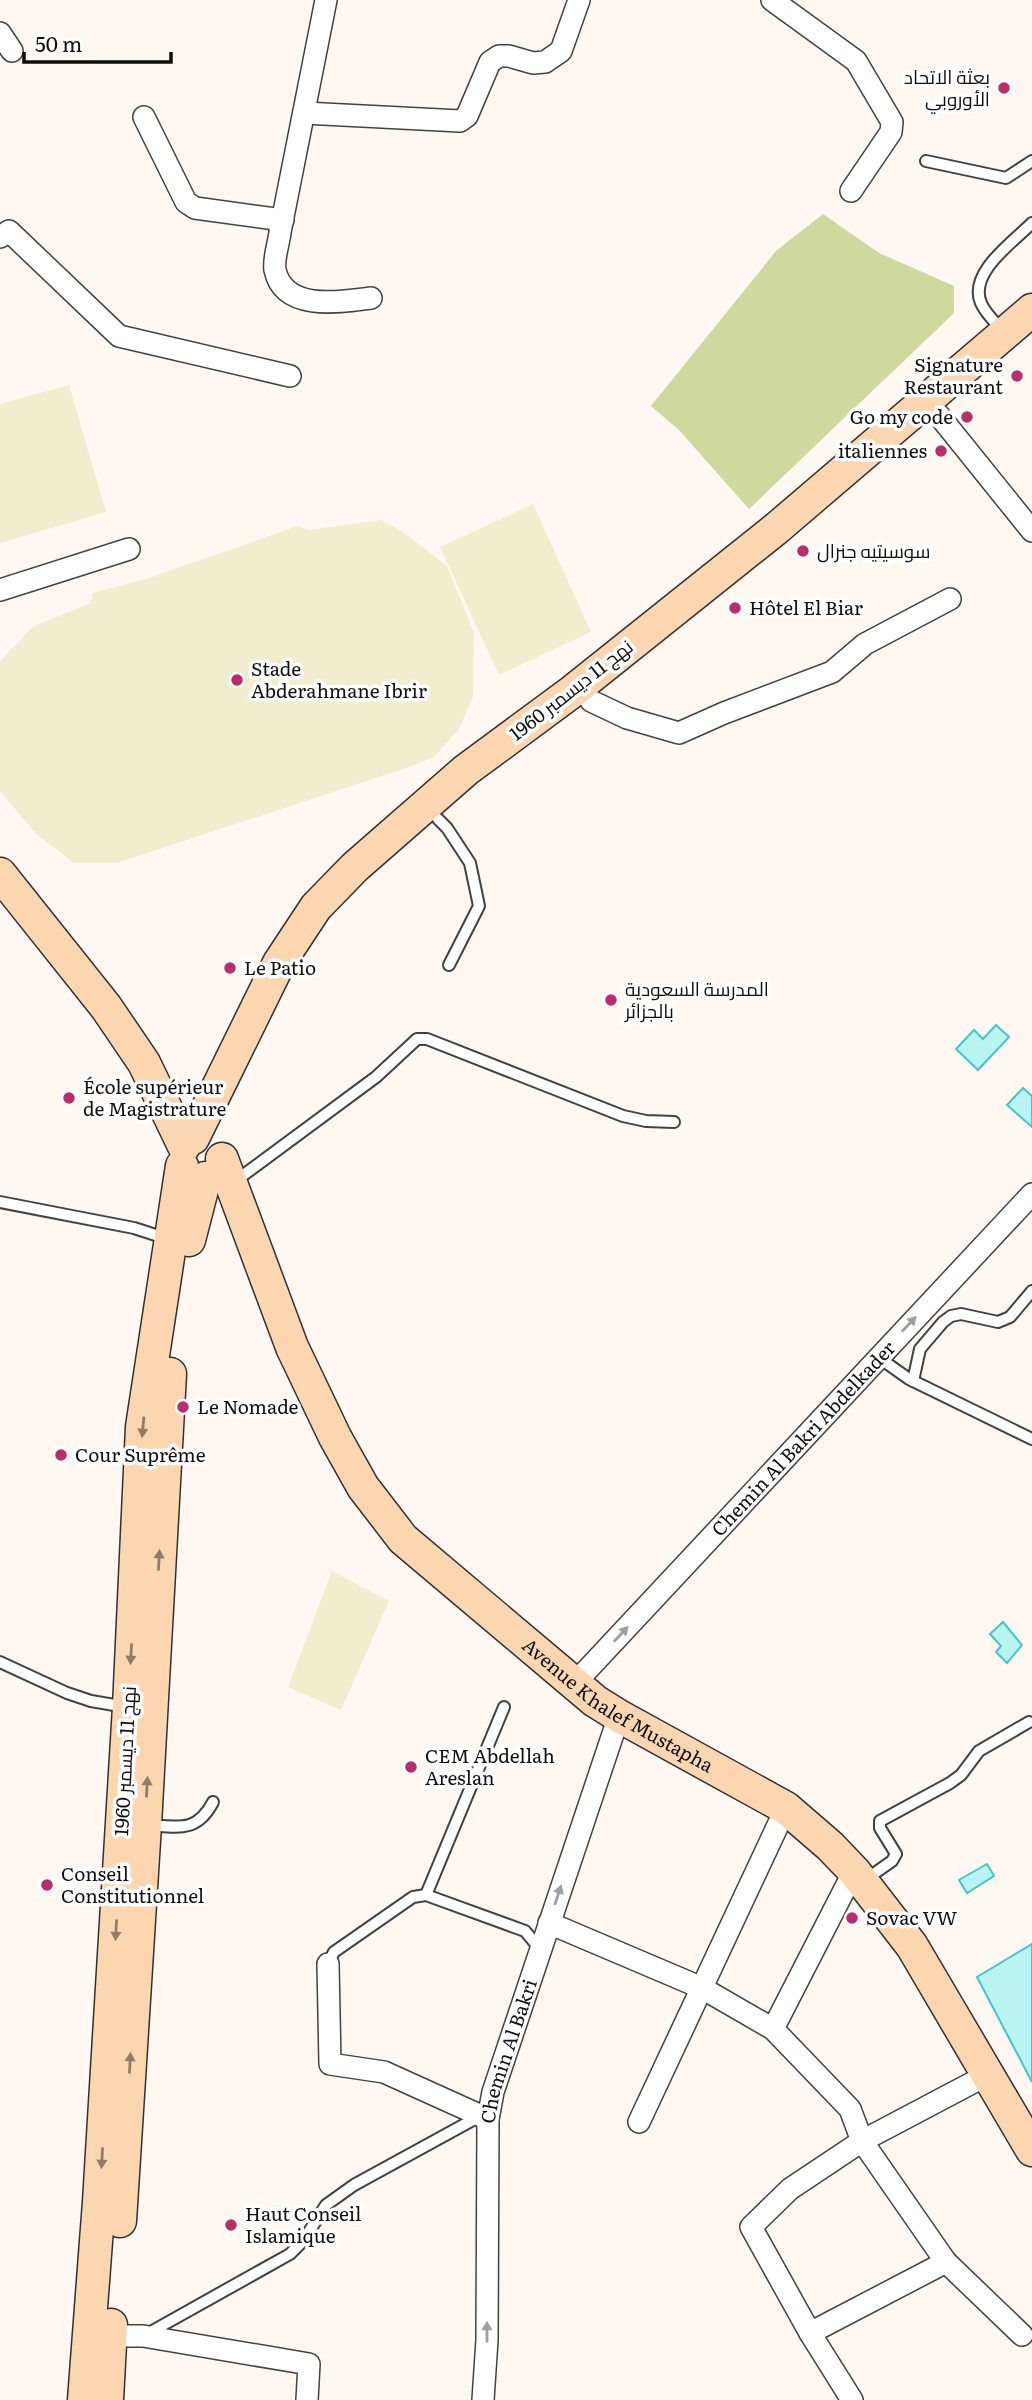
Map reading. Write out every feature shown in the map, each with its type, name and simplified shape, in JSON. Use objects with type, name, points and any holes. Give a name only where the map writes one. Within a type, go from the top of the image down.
[{"type":"main road","name":"نهج 11 ديسمبر 1960","points":[[107,2400],[145,1825],[168,1386],[183,1270],[205,1156],[221,1130],[231,1101],[282,994],[304,955],[334,915],[397,853],[667,642],[773,548],[937,413],[1018,332],[1032,310]]},
{"type":"main road","name":"نهج 11 ديسمبر 1960","points":[[84,2400],[99,2202],[129,1707],[142,1427],[170,1240],[279,963],[316,907],[355,867],[466,770],[573,691],[1018,332]]},
{"type":"main road","name":"Avenue Khalef Mustapha","points":[[0,874],[106,1007],[205,1156],[248,1230],[292,1347],[334,1437],[363,1487],[404,1539],[574,1684],[619,1716],[786,1808],[830,1846],[858,1876],[912,1946],[1032,2150]]},
{"type":"street","points":[[326,0],[275,269],[283,286],[297,297],[315,302],[371,298]]},
{"type":"street","points":[[304,113],[460,121],[467,116],[490,62],[499,56],[533,63],[545,62],[561,51],[579,0]]},
{"type":"street","points":[[772,0],[856,61],[892,122],[891,132],[851,191]]},
{"type":"street","points":[[0,33],[12,51]]},
{"type":"street","points":[[144,117],[186,202],[195,208],[283,220]]},
{"type":"street","points":[[0,237],[9,231],[119,336],[289,376]]},
{"type":"street","points":[[937,413],[1032,531]]},
{"type":"street","points":[[0,590],[129,549]]},
{"type":"street","points":[[591,701],[627,718],[679,733],[832,672],[865,644],[950,599]]},
{"type":"street","name":"Chemin Al Bakri Abdelkader","points":[[574,1684],[1032,1194]]},
{"type":"street","name":"Chemin Al Bakri","points":[[483,2400],[487,2340],[484,2118],[619,1716]]},
{"type":"street","points":[[639,2122],[786,1808]]},
{"type":"street","points":[[773,2029],[858,1876]]},
{"type":"street","points":[[549,1923],[702,1988],[773,2029],[850,2109],[862,2141],[946,2262],[1022,2335]]},
{"type":"street","points":[[328,1964],[330,2064],[384,2072],[484,2118]]},
{"type":"street","points":[[852,2400],[810,2333],[751,2227],[790,2189],[862,2141],[987,2075]]},
{"type":"street","points":[[810,2333],[946,2262]]},
{"type":"street","points":[[110,2336],[143,2336],[309,2364],[307,2400]]},
{"type":"lane","points":[[926,161],[1006,178],[1032,161]]},
{"type":"lane","points":[[1018,332],[981,305],[979,278],[1032,223]]},
{"type":"lane","points":[[438,819],[470,863],[479,906],[449,965]]},
{"type":"lane","points":[[205,1156],[376,1077],[417,1039],[427,1039],[623,1116],[646,1121],[674,1122]]},
{"type":"lane","points":[[0,1202],[145,1231],[170,1240]]},
{"type":"lane","points":[[913,1381],[920,1349],[943,1322],[951,1316],[961,1314],[998,1322],[1010,1317],[1032,1291]]},
{"type":"lane","points":[[878,1357],[913,1381],[1032,1439]]},
{"type":"lane","points":[[0,1662],[67,1693],[91,1701],[129,1707]]},
{"type":"lane","points":[[426,1895],[504,1707]]},
{"type":"lane","points":[[858,1876],[892,1861],[896,1854],[880,1828],[880,1821],[950,1783],[961,1775],[979,1751],[1029,1721]]},
{"type":"lane","points":[[145,1825],[184,1827],[196,1824],[206,1816],[213,1802]]},
{"type":"lane","points":[[328,1964],[334,1952],[413,1897],[426,1895],[524,1931],[540,1950]]},
{"type":"lane","points":[[143,2336],[290,2253],[303,2241],[326,2205],[354,2185],[484,2118]]},
{"type":"green space","points":[[823,214],[879,253],[954,286],[954,313],[749,509],[679,430],[651,406],[776,251]]},
{"type":"shaded area","points":[[69,385],[106,512],[0,543],[0,404]]},
{"type":"shaded area","points":[[533,504],[591,632],[499,675],[440,547]]},
{"type":"shaded area","name":"Stade Abderahmane Ibrir","points":[[382,520],[447,566],[474,633],[473,697],[459,729],[434,757],[117,863],[74,863],[35,833],[0,791],[0,664],[34,626],[91,603],[93,593],[146,579],[298,526],[309,530]]},
{"type":"shaded area","points":[[332,1571],[389,1601],[341,1710],[288,1687]]},
{"type":"water","points":[[996,1025],[1009,1037],[978,1070],[956,1049],[974,1030],[983,1039]]},
{"type":"water","points":[[1023,1088],[1032,1096],[1032,1127],[1007,1105]]},
{"type":"water","points":[[1003,1622],[1022,1645],[1007,1663],[996,1652],[1001,1646],[990,1634]]},
{"type":"water","points":[[987,1864],[994,1876],[967,1893],[959,1880]]},
{"type":"water","points":[[1032,1944],[1032,2082],[977,1977]]},
{"type":"place","name":"بعثة الاتحاد الأوروبي","points":[[1004,88]]},
{"type":"place","name":"Signature Restaurant","points":[[1017,376]]},
{"type":"place","name":"Go my code","points":[[967,417]]},
{"type":"place","name":"italiennes","points":[[941,451]]},
{"type":"place","name":"سوسيتيه جنرال","points":[[803,551]]},
{"type":"place","name":"Hôtel El Biar","points":[[735,608]]},
{"type":"place","name":"Stade Abderahmane Ibrir","points":[[237,680]]},
{"type":"place","name":"Le Patio","points":[[230,968]]},
{"type":"place","name":"المدرسة السعودية بالجزائر","points":[[611,1000]]},
{"type":"place","name":"École supérieur de Magistrature","points":[[69,1098]]},
{"type":"place","name":"Le Nomade","points":[[183,1407]]},
{"type":"place","name":"Cour Suprême","points":[[61,1455]]},
{"type":"place","name":"CEM Abdellah Areslan","points":[[411,1767]]},
{"type":"place","name":"Conseil Constitutionnel","points":[[47,1885]]},
{"type":"place","name":"Sovac VW","points":[[852,1918]]},
{"type":"place","name":"Haut Conseil Islamique","points":[[231,2225]]}]
